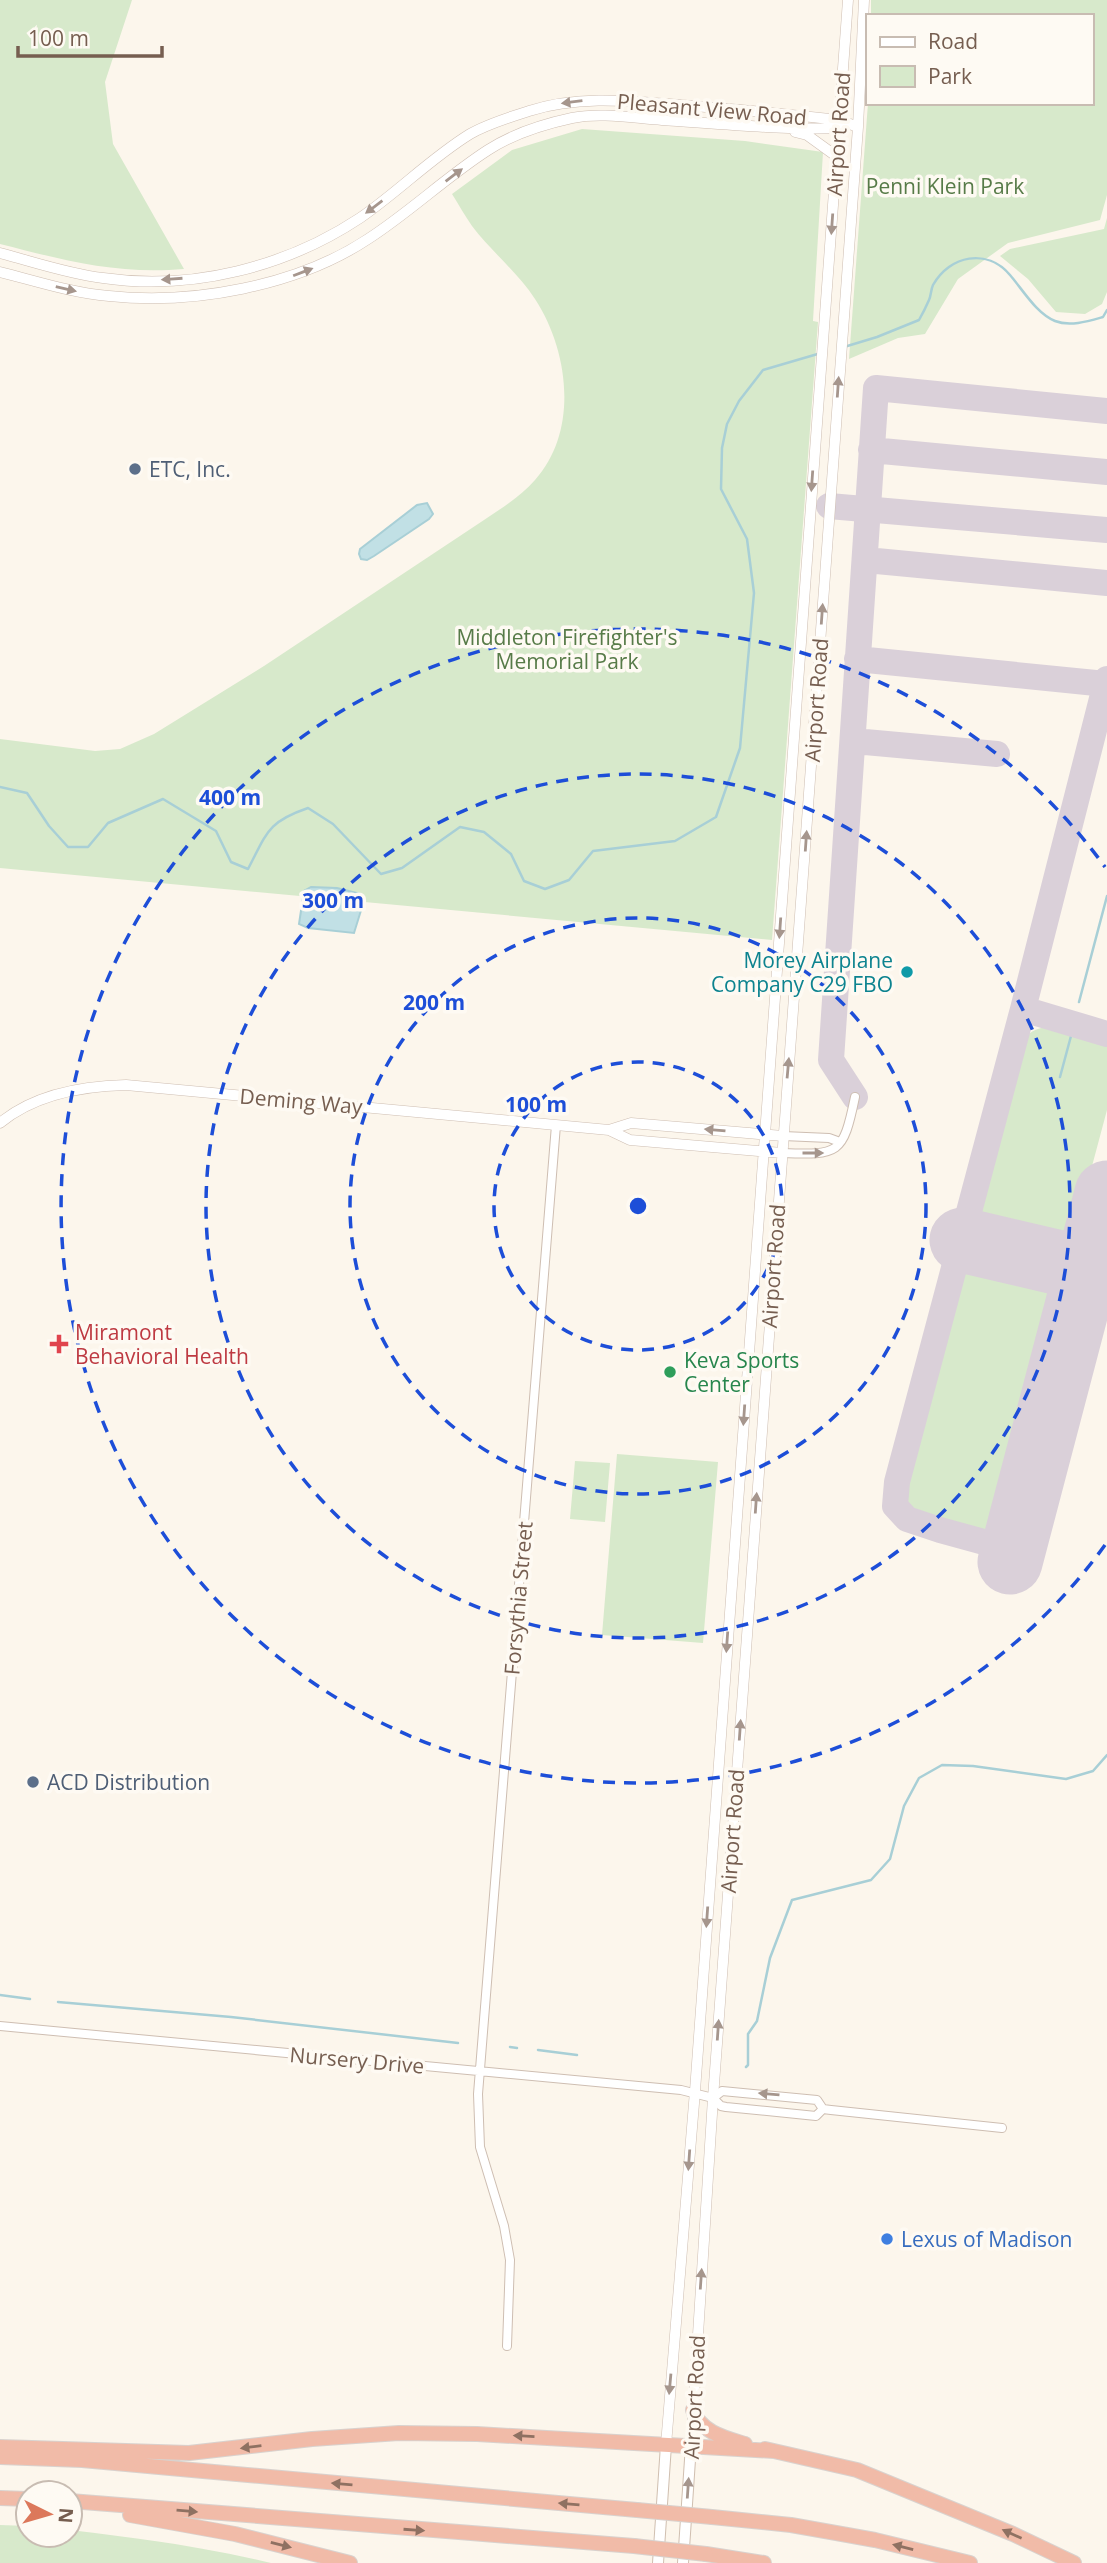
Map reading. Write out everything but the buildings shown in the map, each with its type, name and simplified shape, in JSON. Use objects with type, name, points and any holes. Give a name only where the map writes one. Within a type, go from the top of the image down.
[{"type":"highway","points":[[693,2410],[699,2424],[721,2436],[857,2470],[1013,2534],[1074,2563]]},
{"type":"highway","points":[[0,2447],[189,2453],[312,2439],[399,2433],[477,2434],[774,2451]]},
{"type":"highway","points":[[0,2457],[176,2468],[792,2525],[875,2540],[970,2563]]},
{"type":"highway","points":[[84,2503],[634,2546],[764,2563]]},
{"type":"highway","points":[[84,2505],[235,2534],[350,2563]]},
{"type":"main road","name":"Airport Road","points":[[658,2563],[666,2445]]},
{"type":"main road","name":"Airport Road","points":[[683,2563],[691,2445]]},
{"type":"street","name":"Airport Road","points":[[666,2445],[695,2091],[848,0]]},
{"type":"street","name":"Airport Road","points":[[691,2445],[713,2098],[858,127],[864,0]]},
{"type":"street","name":"Pleasant View Road","points":[[0,253],[103,278],[156,280],[203,277],[259,267],[313,246],[360,218],[469,135],[547,106],[611,100],[858,127]]},
{"type":"street","name":"Pleasant View Road","points":[[0,272],[73,291],[110,297],[183,297],[274,283],[322,265],[368,240],[489,149],[531,130],[573,118],[611,117],[781,128],[839,124]]},
{"type":"street","points":[[781,128],[807,135],[836,156]]},
{"type":"street","name":"Deming Way","points":[[0,1122],[33,1103],[60,1093],[126,1085],[609,1130],[630,1140],[782,1153]]},
{"type":"street","points":[[782,1153],[830,1152],[846,1134],[855,1097]]},
{"type":"street","name":"Deming Way","points":[[609,1130],[631,1123],[783,1136]]},
{"type":"street","name":"Forsythia Street","points":[[506,2346],[510,2260],[480,2147],[480,2071],[556,1125]]},
{"type":"street","points":[[783,1136],[829,1138],[840,1142]]},
{"type":"street","name":"Nursery Drive","points":[[0,2026],[695,2091],[713,2098],[721,2106],[816,2116],[823,2109]]},
{"type":"street","points":[[713,2098],[722,2091],[786,2096],[817,2100],[823,2109],[1002,2128]]},
{"type":"green space","points":[[0,0],[132,0],[105,82],[113,144],[184,269],[113,268],[69,261],[0,244]]},
{"type":"green space","name":"Penni Klein Park","points":[[871,0],[1107,0],[1107,195],[1100,220],[1008,243],[958,279],[925,334],[898,338],[849,359],[868,105],[1093,105],[1093,14],[871,14]]},
{"type":"green space","name":"Middleton Firefighter's Memorial Park","points":[[582,129],[745,141],[823,152],[813,321],[818,322],[772,940],[0,868],[0,739],[95,751],[120,749],[154,734],[264,666],[491,515],[535,480],[549,460],[563,415],[562,366],[556,342],[535,299],[472,226],[452,194],[512,150]]},
{"type":"green space","points":[[1107,218],[1107,292],[1102,304],[1085,314],[1056,312],[1028,279],[1000,256],[1010,249],[1104,229]]},
{"type":"green space","points":[[1045,1027],[1107,1044],[1107,1110],[1072,1241],[976,1218],[1020,1048],[1029,1034]]},
{"type":"green space","points":[[962,1270],[1059,1292],[1003,1508],[997,1521],[989,1529],[977,1531],[919,1515],[906,1504],[905,1486]]},
{"type":"green space","points":[[617,1454],[718,1462],[703,1643],[602,1635]]},
{"type":"green space","points":[[575,1461],[610,1463],[605,1522],[570,1519]]},
{"type":"green space","points":[[0,2525],[14,2526],[14,2549],[84,2549],[84,2532],[221,2552],[271,2563],[0,2563]]},
{"type":"water","points":[[427,503],[433,514],[429,519],[374,556],[367,560],[361,559],[360,549],[417,505]]},
{"type":"water","points":[[311,887],[337,888],[361,894],[363,904],[354,933],[308,928],[299,924],[304,891]]},
{"type":"waterway","points":[[844,347],[919,320],[933,285],[940,275],[949,267],[969,259],[980,258],[1001,266],[1036,307],[1055,321],[1086,322],[1103,317],[1107,310]]},
{"type":"waterway","points":[[0,787],[27,793],[49,826],[68,847],[88,847],[108,823],[163,799],[216,831],[231,862],[248,869],[270,830],[284,818],[308,808],[333,824],[381,874],[402,868],[460,827],[484,832],[511,854],[524,881],[545,889],[569,880],[593,851],[675,841],[716,817],[740,748],[754,593],[747,539],[721,489],[722,448],[727,424],[739,401],[763,370],[821,353]]},
{"type":"waterway","points":[[1079,1002],[1107,896]]},
{"type":"waterway","points":[[1060,1077],[1071,1036]]},
{"type":"waterway","points":[[746,2067],[748,2034],[757,2021],[770,1958],[792,1900],[871,1880],[890,1859],[904,1806],[919,1778],[942,1765],[973,1766],[1066,1779],[1093,1771],[1107,1755]]},
{"type":"waterway","points":[[0,1995],[30,1999]]},
{"type":"waterway","points":[[58,2002],[231,2017],[458,2043]]},
{"type":"waterway","points":[[510,2047],[517,2048]]},
{"type":"waterway","points":[[538,2050],[577,2055]]},
{"type":"taxiway","points":[[855,1097],[831,1060],[876,388],[1107,411]]},
{"type":"taxiway","points":[[871,450],[1107,472]]},
{"type":"taxiway","points":[[829,506],[1107,530]]},
{"type":"taxiway","points":[[866,560],[1107,583]]},
{"type":"taxiway","points":[[857,659],[1106,684]]},
{"type":"taxiway","points":[[1013,1550],[907,1519],[895,1506],[897,1482],[1023,1009],[1107,679]]},
{"type":"taxiway","points":[[854,741],[997,754]]},
{"type":"taxiway","points":[[1023,1009],[1107,1034]]},
{"type":"runway","points":[[1010,1562],[1107,1193]]},
{"type":"runway","points":[[962,1240],[1107,1274]]},
{"type":"place","name":"ETC, Inc.","points":[[135,469]]},
{"type":"place","name":"Morey Airplane Company C29 FBO","points":[[907,972]]},
{"type":"place","name":"Miramont Behavioral Health","points":[[59,1344]]},
{"type":"place","name":"Keva Sports Center","points":[[670,1372]]},
{"type":"place","name":"ACD Distribution","points":[[33,1782]]},
{"type":"place","name":"Lexus of Madison","points":[[887,2239]]}]
